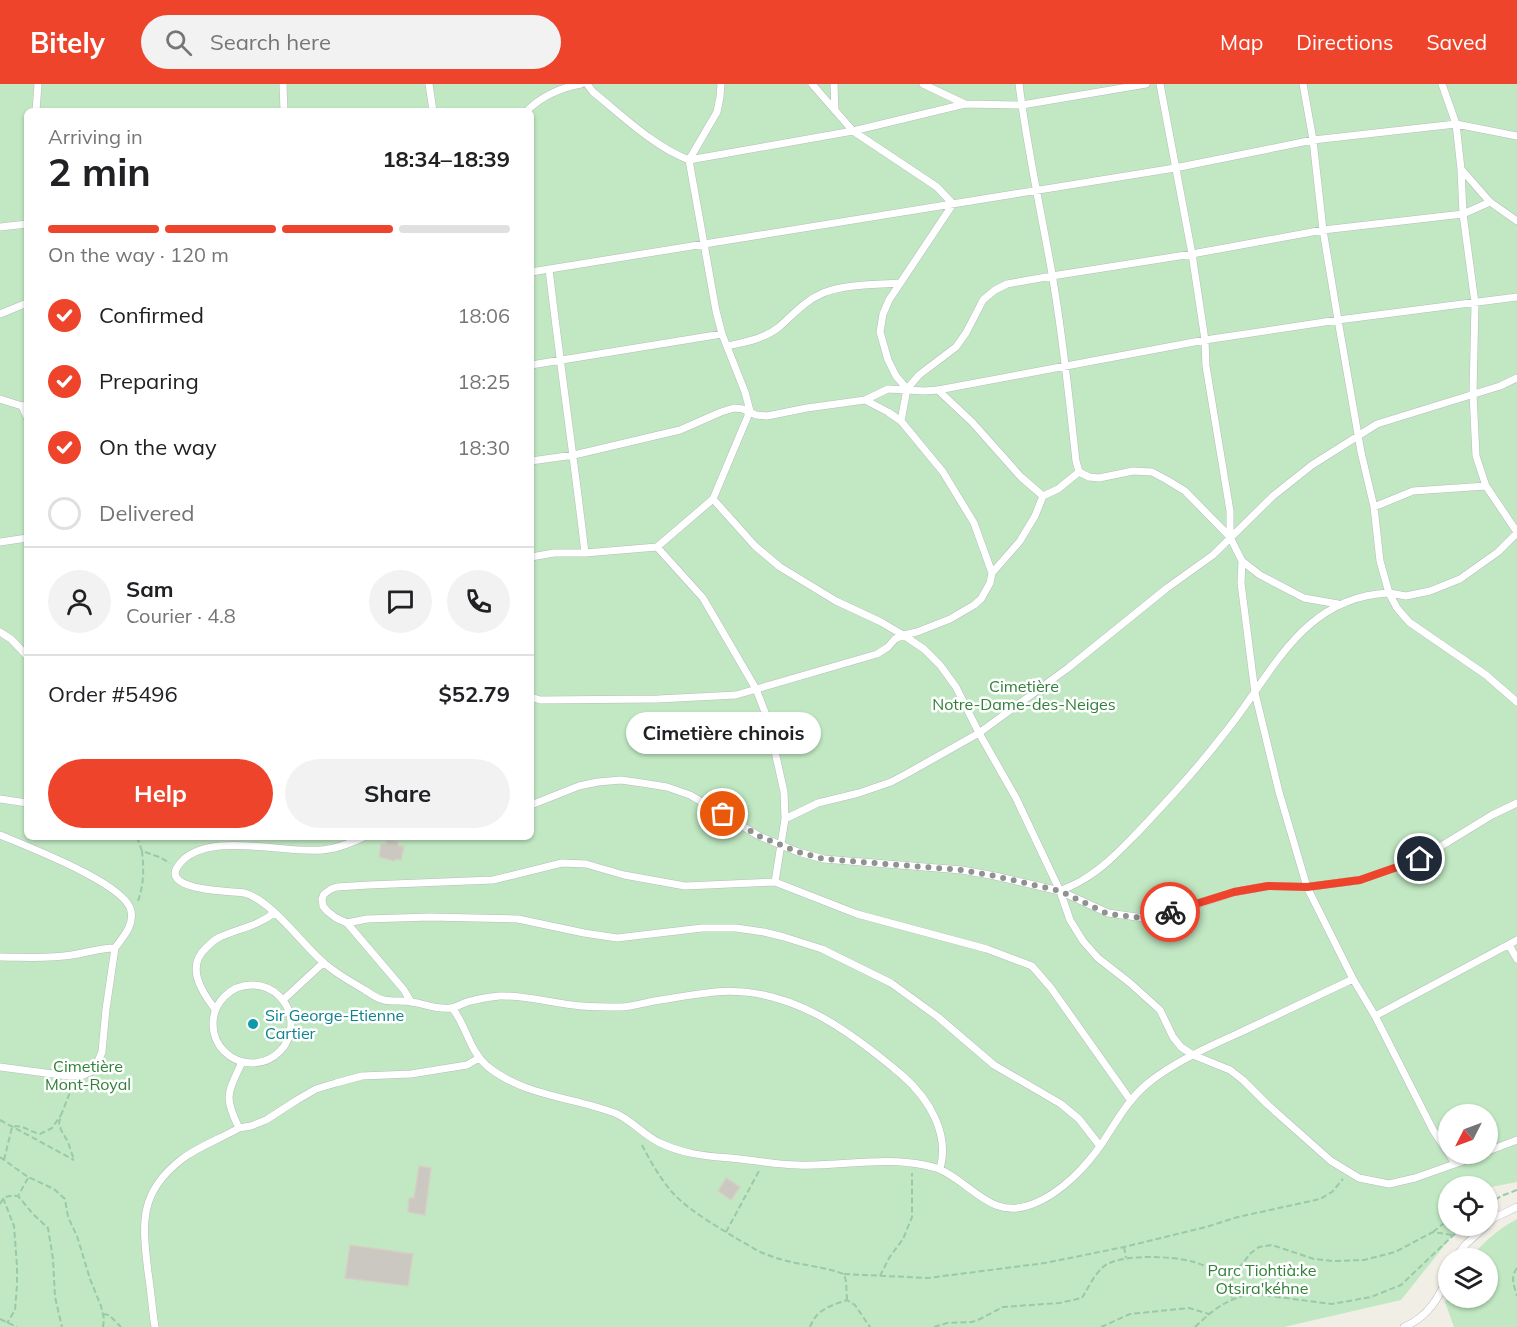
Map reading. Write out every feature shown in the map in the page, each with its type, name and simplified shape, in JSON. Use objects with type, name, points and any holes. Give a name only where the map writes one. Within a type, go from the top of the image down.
[{"type":"lane","points":[[36,108],[38,84]]},
{"type":"lane","points":[[283,84],[284,108]]},
{"type":"lane","points":[[429,84],[433,108]]},
{"type":"lane","points":[[529,108],[547,96],[581,84]]},
{"type":"lane","points":[[587,84],[593,92],[646,134],[673,153],[689,160],[853,131],[965,104],[1022,105],[1146,84]]},
{"type":"lane","points":[[534,556],[554,553],[585,553],[657,547],[714,499],[750,411],[716,311],[689,160],[717,112],[721,84]]},
{"type":"lane","points":[[812,84],[853,131],[937,187],[953,204]]},
{"type":"lane","points":[[834,84],[835,110]]},
{"type":"lane","points":[[923,84],[965,104]]},
{"type":"lane","points":[[1020,84],[1052,276],[1079,472],[1089,477],[1099,478],[1132,471],[1152,472],[1185,491],[1230,537],[1242,561],[1260,575],[1304,598],[1338,604]]},
{"type":"lane","points":[[1160,84],[1192,254],[1205,340],[1206,366],[1230,511],[1230,537]]},
{"type":"lane","points":[[1303,84],[1338,320],[1358,435],[1374,507],[1380,561],[1389,593],[1396,608],[1409,622],[1486,675],[1517,702]]},
{"type":"lane","points":[[1060,891],[1084,880],[1113,857],[1183,784],[1224,734],[1290,644],[1311,623],[1338,604],[1372,594],[1389,593],[1406,596],[1430,591],[1460,579],[1498,552],[1517,533],[1486,486],[1476,456],[1473,394],[1475,303],[1463,214],[1456,124],[1442,84]]},
{"type":"lane","points":[[534,272],[1175,168],[1313,140],[1456,124],[1517,136]]},
{"type":"lane","points":[[1461,168],[1490,202],[1517,221]]},
{"type":"lane","points":[[901,421],[907,389],[919,375],[956,347],[983,300],[1007,284],[1323,230],[1463,214],[1490,202]]},
{"type":"lane","points":[[907,389],[896,376],[888,360],[880,332],[883,314],[889,300],[953,204]]},
{"type":"lane","points":[[0,227],[24,224]]},
{"type":"lane","points":[[549,269],[585,553]]},
{"type":"lane","points":[[727,346],[762,337],[778,328],[801,306],[822,294],[842,288],[900,283]]},
{"type":"lane","points":[[534,460],[574,455],[680,430],[734,408],[743,408],[756,415],[767,416],[865,400],[888,389],[938,390],[1205,340],[1517,297]]},
{"type":"lane","points":[[0,314],[24,304]]},
{"type":"lane","points":[[534,364],[722,334]]},
{"type":"lane","points":[[785,819],[818,803],[891,782],[979,733],[1068,668],[1167,588],[1213,555],[1273,496],[1312,465],[1358,435],[1377,424],[1500,386],[1517,378]]},
{"type":"lane","points":[[938,390],[972,422],[1021,477],[1043,496]]},
{"type":"lane","points":[[0,399],[24,405]]},
{"type":"lane","points":[[865,400],[901,421],[943,472],[974,524],[992,573]]},
{"type":"lane","points":[[534,698],[540,700],[658,699],[736,695],[877,654],[895,639],[950,619],[981,599],[990,583],[992,573],[1020,541],[1035,516],[1043,496],[1058,489],[1079,472]]},
{"type":"lane","points":[[1374,507],[1413,491],[1486,486]]},
{"type":"lane","points":[[714,499],[755,546],[780,567],[836,601],[903,635],[924,649],[940,665],[956,687],[1016,798],[1060,891],[1070,920],[1083,941],[1098,958],[1130,982],[1160,1010],[1173,1037],[1181,1047],[1193,1055],[1230,1070],[1324,1155],[1359,1178],[1389,1184],[1415,1178],[1452,1164]]},
{"type":"lane","points":[[0,542],[24,538]]},
{"type":"lane","points":[[657,547],[703,598],[756,689],[768,720],[784,792],[785,819],[775,882]]},
{"type":"lane","points":[[1242,561],[1241,583],[1255,693],[1279,792],[1307,887],[1353,979],[1375,1016],[1438,1138]]},
{"type":"lane","points":[[0,632],[11,639],[24,653]]},
{"type":"lane","points":[[534,804],[579,786],[598,782],[621,780],[642,783],[690,795],[759,836],[798,852],[824,859],[962,870],[995,876],[1060,891],[1108,914],[1144,918],[1178,911],[1234,892],[1268,886],[1307,887],[1360,880],[1420,859],[1517,802]]},
{"type":"lane","points":[[0,799],[24,803]]},
{"type":"lane","points":[[0,835],[105,883],[123,898],[131,909],[131,923],[115,948],[103,1045],[92,1071],[75,1076],[0,1066]]},
{"type":"lane","points":[[357,840],[322,850],[224,844],[201,849],[186,857],[176,867],[175,872],[180,882],[191,887],[247,894],[264,904],[323,963],[381,1000],[452,1008],[471,1001],[498,996],[581,1006],[625,1007],[682,996],[739,992],[789,1002],[832,1022],[911,1083],[934,1114],[940,1132],[943,1160],[940,1170]]},
{"type":"lane","points":[[411,1002],[404,990],[348,923],[336,918],[323,906],[324,894],[331,889],[361,885],[493,880],[562,863],[586,864],[624,875],[685,886],[775,882],[857,914],[987,949],[1032,966],[1051,988],[1131,1101]]},
{"type":"lane","points":[[215,1009],[204,994],[196,977],[197,961],[203,950],[216,939],[265,921],[274,913]]},
{"type":"lane","points":[[348,923],[367,919],[398,918],[506,918],[616,938],[702,928],[736,928],[794,940],[822,949],[891,983],[938,1017],[994,1065],[1061,1104],[1079,1119],[1100,1146]]},
{"type":"lane","points":[[1375,1016],[1517,940]]},
{"type":"lane","points":[[1509,945],[1517,959]]},
{"type":"lane","points":[[0,957],[72,956],[115,948]]},
{"type":"lane","points":[[283,1000],[323,963]]},
{"type":"lane","points":[[452,1008],[458,1015],[479,1058],[502,1076],[538,1091],[614,1113],[626,1119],[655,1141],[687,1153],[798,1165],[876,1162],[921,1164],[940,1170],[989,1202],[1011,1209],[1033,1204],[1057,1191],[1073,1178],[1100,1146],[1131,1101],[1161,1073],[1193,1055],[1353,979]]},
{"type":"lane","points":[[253,985],[275,992],[283,1000],[292,1023],[285,1046],[277,1055],[266,1062],[254,1064],[230,1057],[220,1047],[214,1035],[212,1022],[215,1009],[230,991],[241,986],[253,985]]},
{"type":"lane","points":[[155,1327],[144,1240],[145,1214],[148,1201],[160,1179],[183,1158],[239,1128],[266,1120],[316,1089],[363,1076],[411,1074],[467,1065],[479,1058]]},
{"type":"lane","points":[[239,1128],[228,1101],[230,1088],[242,1062]]},
{"type":"lane","points":[[1498,1147],[1517,1140]]},
{"type":"lane","points":[[1498,1216],[1517,1207]]},
{"type":"lane","points":[[1463,1248],[1475,1236]]},
{"type":"lane","points":[[1404,1327],[1416,1322],[1438,1296]]},
{"type":"path","points":[[131,909],[138,900],[143,883],[144,867],[138,840]]},
{"type":"path","points":[[142,851],[159,857],[176,867]]},
{"type":"path","points":[[12,1127],[18,1125],[40,1134],[52,1128],[60,1115],[75,1076]]},
{"type":"path","points":[[0,1120],[74,1160],[68,1142],[60,1130],[60,1115]]},
{"type":"path","points":[[4,1160],[12,1127]]},
{"type":"path","points":[[643,1131],[642,1143],[651,1162],[672,1192],[685,1204],[726,1232],[766,1255],[844,1274],[928,1278],[1045,1263],[1124,1247],[1238,1217],[1320,1199],[1332,1192],[1349,1172]]},
{"type":"path","points":[[0,1157],[28,1177],[54,1189],[66,1199],[68,1217],[77,1236],[103,1314],[103,1327]]},
{"type":"path","points":[[726,1232],[764,1162]]},
{"type":"path","points":[[880,1276],[889,1258],[903,1239],[912,1217],[912,1164]]},
{"type":"path","points":[[18,1196],[28,1177]]},
{"type":"path","points":[[1498,1198],[1517,1190]]},
{"type":"path","points":[[0,1203],[9,1195],[18,1196],[48,1228],[53,1259],[54,1297],[62,1327]]},
{"type":"path","points":[[3,1198],[14,1226],[17,1285],[15,1310],[8,1323]]},
{"type":"path","points":[[1232,1298],[1233,1275],[1259,1247],[1272,1245],[1314,1259],[1364,1260],[1395,1252],[1438,1228]]},
{"type":"path","points":[[1433,1232],[1438,1233]]},
{"type":"path","points":[[1195,1327],[1232,1298],[1254,1294],[1332,1304],[1371,1297],[1401,1285],[1451,1236]]},
{"type":"path","points":[[1124,1247],[1126,1258]]},
{"type":"path","points":[[934,1327],[947,1323],[972,1322],[1004,1306],[1059,1303],[1082,1298],[1102,1267],[1110,1262],[1126,1258],[1143,1256],[1192,1261],[1224,1274],[1233,1275]]},
{"type":"path","points":[[1517,1268],[1512,1281],[1517,1296]]},
{"type":"path","points":[[844,1274],[847,1300]]},
{"type":"path","points":[[810,1327],[818,1313],[831,1305],[847,1300],[855,1305],[870,1327]]},
{"type":"path","points":[[1101,1327],[1130,1314],[1189,1308],[1209,1314]]},
{"type":"path","points":[[103,1314],[109,1314],[121,1327]]},
{"type":"path","points":[[0,1319],[17,1327]]},
{"type":"green space","name":"Cimetière Notre-Dame-des-Neiges","points":[[0,84],[1517,84],[1517,1182],[1498,1186],[1498,1176],[1438,1176],[1438,1236],[1452,1236],[1442,1248],[1438,1248],[1438,1254],[1401,1300],[1284,1327],[0,1327]]},
{"type":"green space","points":[[1517,1219],[1517,1327],[1454,1327],[1447,1308],[1498,1308],[1498,1248],[1480,1248],[1492,1236],[1498,1236],[1498,1232]]},
{"type":"building","points":[[387,840],[398,842],[398,846],[404,846],[401,860],[394,861],[379,857],[381,844],[386,844]]},
{"type":"building","points":[[419,1166],[431,1168],[425,1215],[408,1212],[409,1198],[414,1198]]},
{"type":"building","points":[[726,1178],[740,1187],[731,1200],[718,1191]]},
{"type":"building","points":[[350,1245],[413,1254],[408,1286],[345,1278]]},
{"type":"way so far","points":[[723,814],[759,836],[798,852],[824,859],[962,870],[995,876],[1060,891],[1108,914],[1144,918],[1170,912]]},
{"type":"place","name":"Cimetière chinois","points":[[723,814]]},
{"type":"place","name":"Sir George-Etienne Cartier","points":[[253,1024]]},
{"type":"route","points":[[1170,912],[1234,892],[1268,886],[1307,887],[1360,880],[1420,859]]},
{"type":"park label","name":"Cimetière Mont-Royal","points":[[88,1075]]},
{"type":"park label","name":"Parc Tiohtià:ke Otsira'kéhne","points":[[1262,1279]]}]
